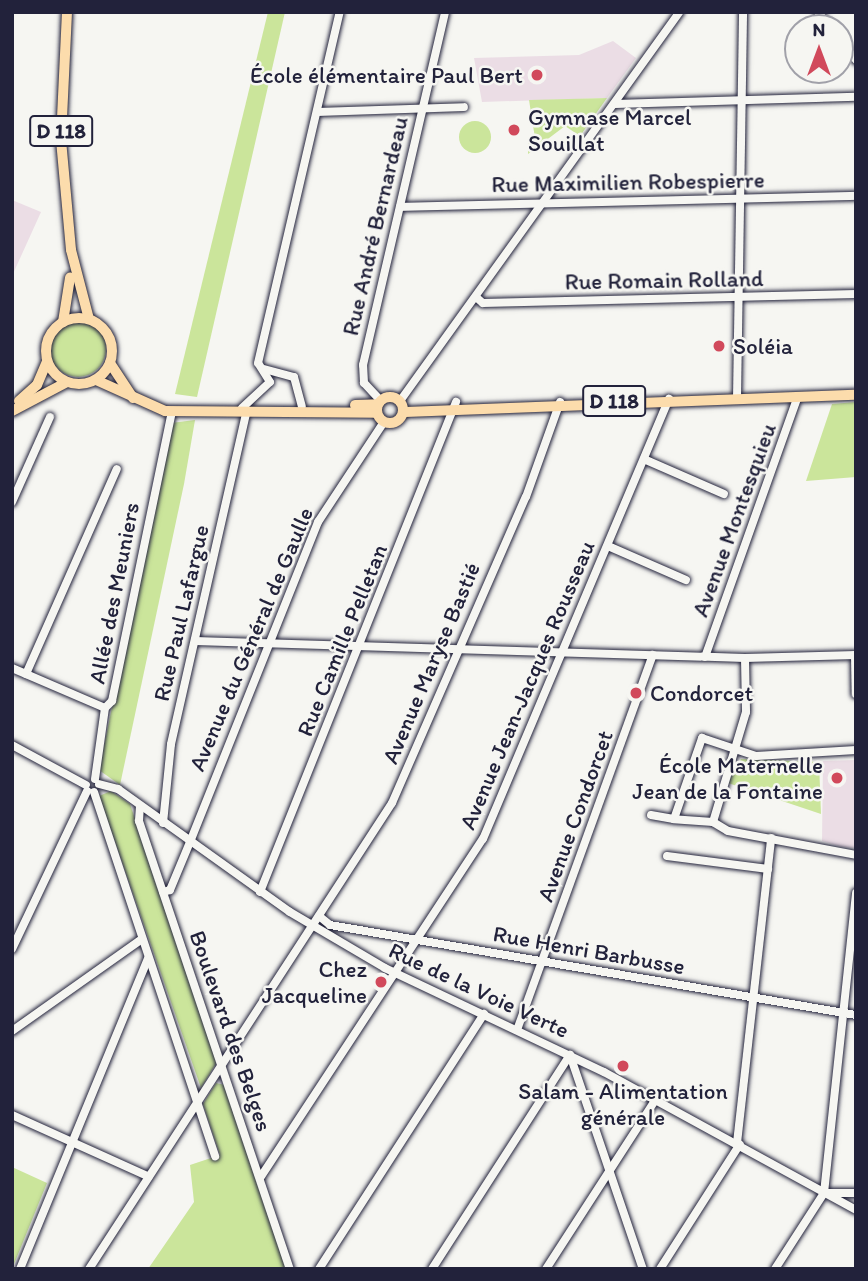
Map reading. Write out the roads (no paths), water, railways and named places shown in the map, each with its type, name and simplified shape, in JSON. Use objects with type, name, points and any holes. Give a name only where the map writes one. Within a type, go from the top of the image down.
[{"type":"main road","name":"D 118","points":[[67,12],[60,96],[71,250],[89,319],[110,339],[110,363],[137,404]]},
{"type":"main road","name":"D 118","points":[[47,362],[48,338],[62,322],[71,250]]},
{"type":"main road","points":[[62,322],[89,319]]},
{"type":"main road","points":[[12,404],[37,386],[47,362],[67,382]]},
{"type":"main road","points":[[96,380],[110,363]]},
{"type":"main road","points":[[12,411],[67,382],[96,380],[137,404],[172,412],[302,406],[380,410],[397,422],[402,406],[380,410],[244,410]]},
{"type":"main road","name":"D 118","points":[[402,406],[856,394]]},
{"type":"street","points":[[244,410],[270,382],[257,367],[340,12]]},
{"type":"street","name":"Rue André Bernardeau","points":[[380,410],[367,389],[363,368],[445,12]]},
{"type":"street","points":[[402,406],[476,297],[680,12]]},
{"type":"street","points":[[737,398],[744,12]]},
{"type":"street","points":[[615,104],[856,97]]},
{"type":"street","points":[[317,112],[464,107]]},
{"type":"street","name":"Rue Maximilien Robespierre","points":[[401,208],[856,196]]},
{"type":"street","name":"Rue Romain Rolland","points":[[476,297],[483,303],[856,294]]},
{"type":"street","points":[[261,356],[265,370],[294,377],[302,406]]},
{"type":"street","name":"Avenue Montesquieu","points":[[705,657],[798,396]]},
{"type":"street","name":"Avenue Jean-Jacques Rousseau","points":[[260,1178],[483,839],[646,460],[669,399]]},
{"type":"street","name":"Avenue Maryse Bastié","points":[[89,1269],[392,803],[561,402]]},
{"type":"street","name":"Rue Camille Pelletan","points":[[260,892],[460,405]]},
{"type":"street","name":"Rue Paul Lafargue","points":[[163,823],[171,744],[244,410]]},
{"type":"street","name":"Avenue du Général de Gaulle","points":[[163,892],[170,890],[318,522],[380,410]]},
{"type":"street","name":"Allée des Meuniers","points":[[92,786],[105,708],[112,701],[172,412]]},
{"type":"street","points":[[12,502],[50,417]]},
{"type":"street","points":[[646,460],[724,494]]},
{"type":"street","points":[[26,674],[117,469]]},
{"type":"street","points":[[608,546],[686,580]]},
{"type":"street","points":[[195,641],[744,658],[855,655],[856,694]]},
{"type":"street","name":"Avenue Condorcet","points":[[517,1030],[653,655]]},
{"type":"street","points":[[713,822],[746,712],[744,658]]},
{"type":"street","points":[[12,668],[105,708]]},
{"type":"street","points":[[674,819],[701,739],[756,756],[856,750]]},
{"type":"street","name":"Rue de la Voie Verte","points":[[12,745],[92,786],[111,785],[260,892],[312,926],[397,973],[656,1099],[856,1210]]},
{"type":"street","points":[[92,786],[215,1156]]},
{"type":"street","points":[[12,949],[92,786]]},
{"type":"street","name":"Boulevard des Belges","points":[[140,806],[163,892],[290,1269]]},
{"type":"street","points":[[651,815],[713,822],[771,838],[856,855]]},
{"type":"street","points":[[660,1268],[739,1143],[771,838]]},
{"type":"street","points":[[667,856],[768,869]]},
{"type":"street","points":[[775,1269],[824,1193],[856,893]]},
{"type":"street","name":"Rue Henri Barbusse","points":[[319,916],[330,925],[856,1015]]},
{"type":"street","points":[[12,1031],[142,939]]},
{"type":"street","points":[[20,1269],[148,958]]},
{"type":"street","points":[[319,1269],[484,1014]]},
{"type":"street","points":[[570,1055],[643,1269]]},
{"type":"street","points":[[432,1269],[570,1055]]},
{"type":"street","points":[[546,1269],[656,1099]]},
{"type":"street","points":[[12,1115],[149,1177]]},
{"type":"street","points":[[824,1193],[856,1193]]},
{"type":"place","name":"École élémentaire Paul Bert","points":[[537,75]]},
{"type":"place","name":"Gymnase Marcel Souillat","points":[[514,130]]},
{"type":"place","name":"Soléia","points":[[719,346]]},
{"type":"place","name":"Condorcet","points":[[636,693]]},
{"type":"place","name":"École Maternelle Jean de la Fontaine","points":[[837,778]]},
{"type":"place","name":"Chez Jacqueline","points":[[381,982]]},
{"type":"place","name":"Salam - Alimentation générale","points":[[623,1066]]}]
